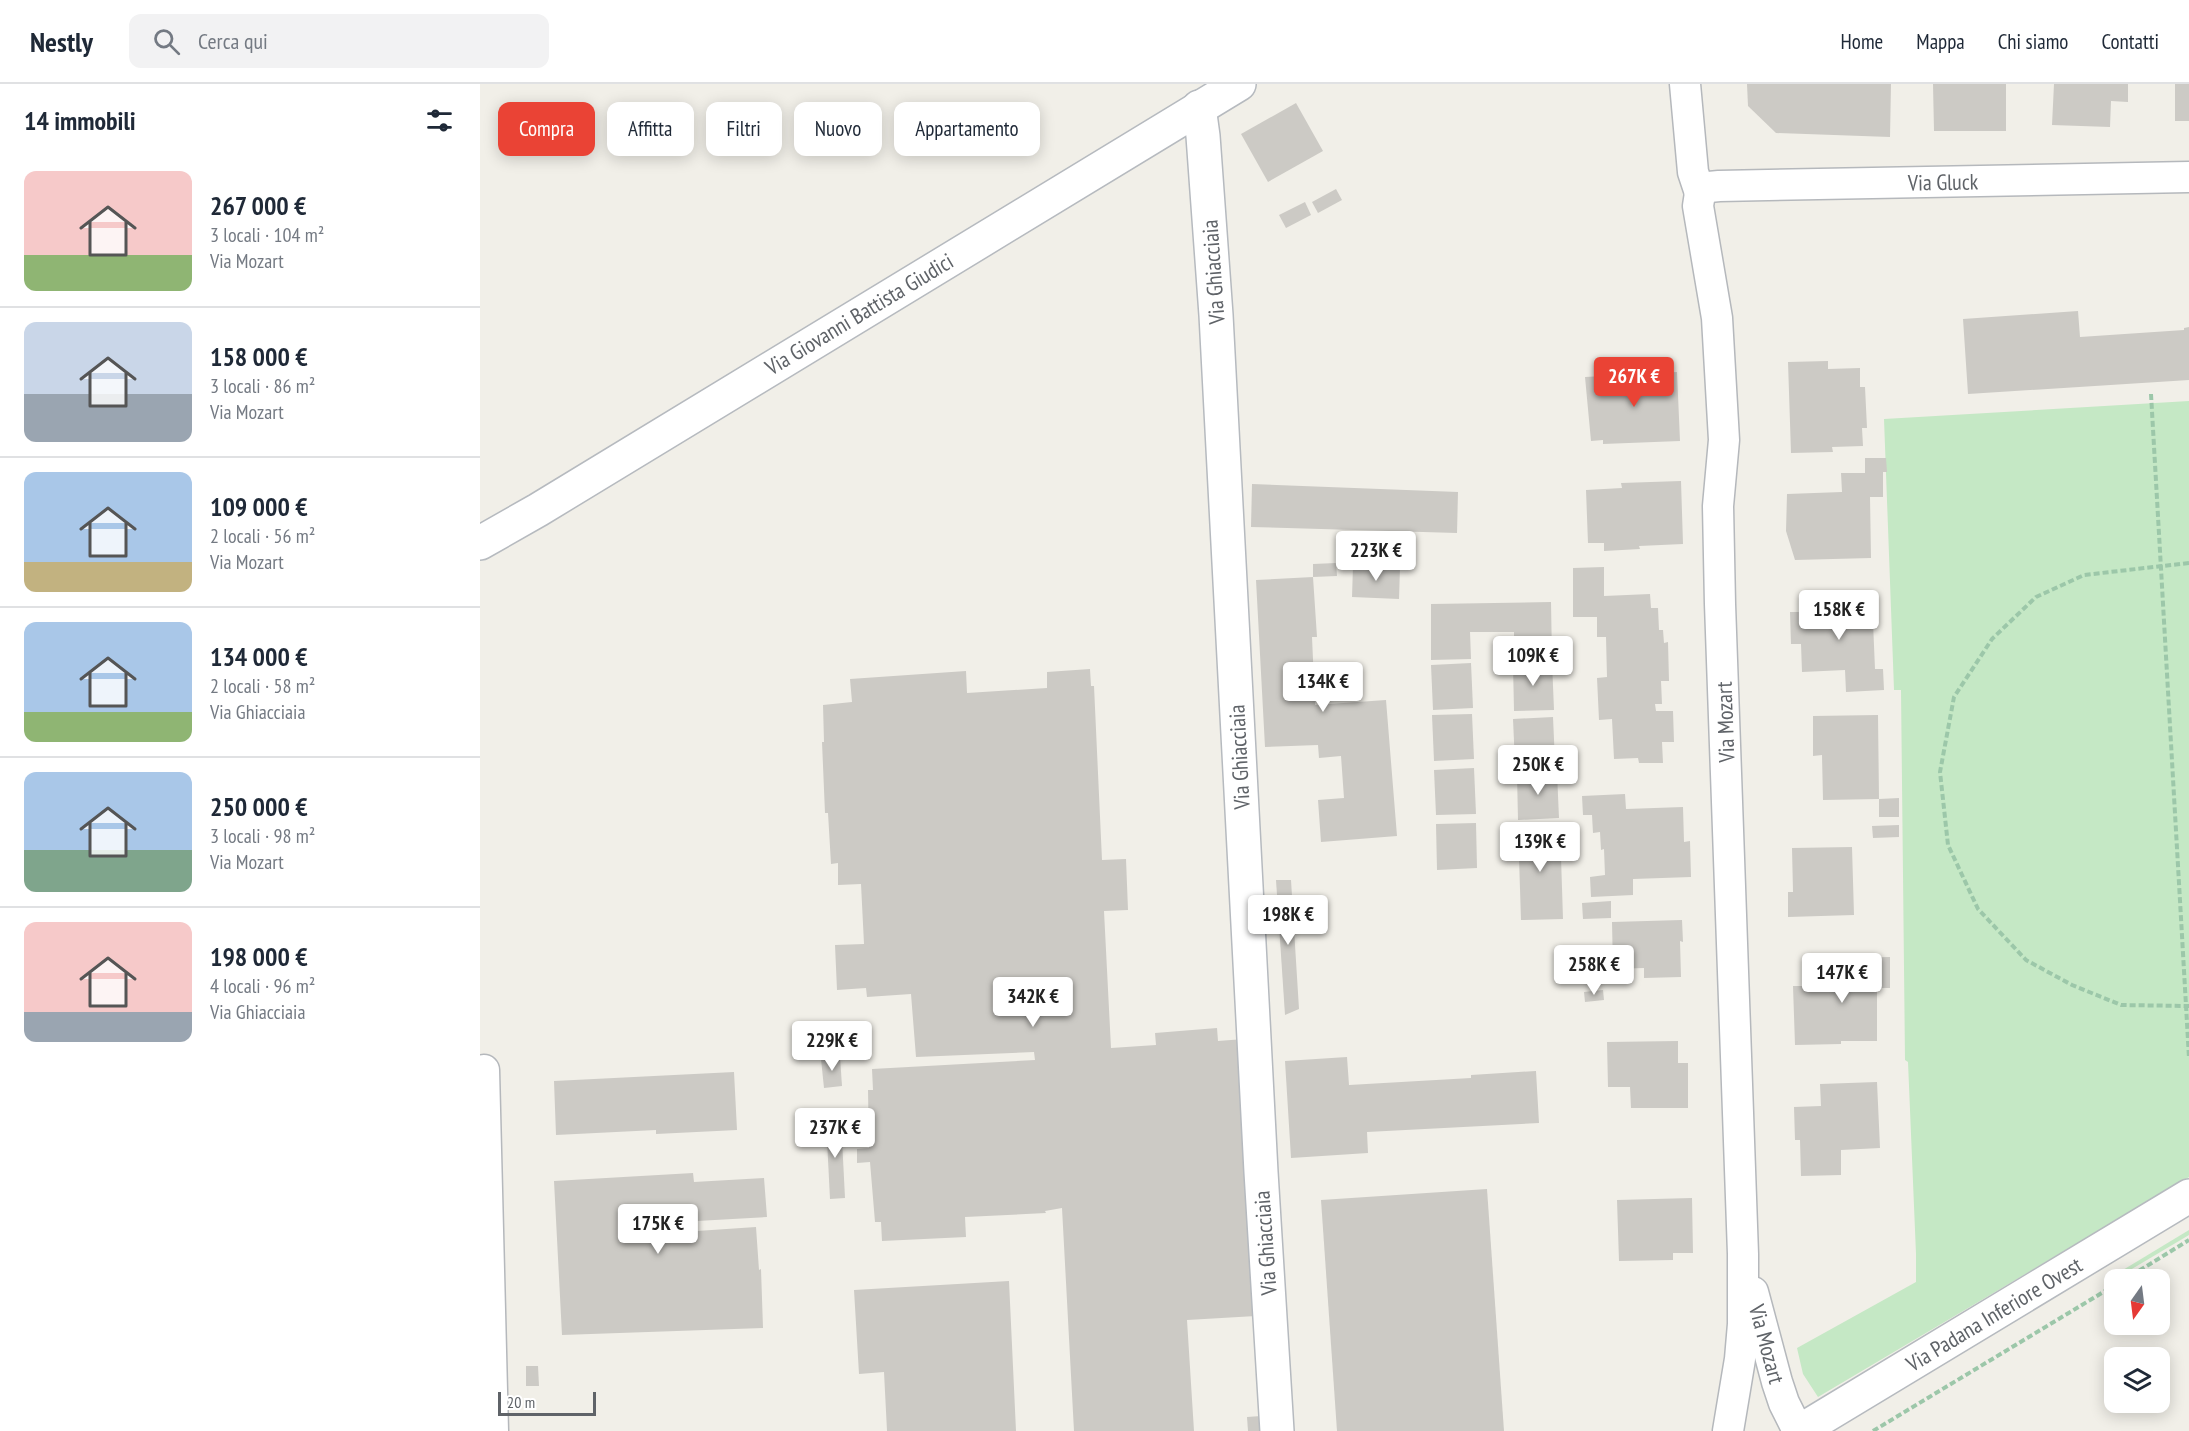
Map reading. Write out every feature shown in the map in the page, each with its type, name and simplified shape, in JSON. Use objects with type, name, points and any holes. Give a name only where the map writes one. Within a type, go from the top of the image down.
[{"type":"street","name":"Via Giovanni Battista Giudici","points":[[480,543],[538,510],[1198,95],[1239,84]]},
{"type":"street","name":"Via Mozart","points":[[1685,84],[1693,172],[1700,193],[1698,206],[1717,318],[1724,440],[1718,506],[1743,1254],[1743,1324],[1740,1359],[1728,1431]]},
{"type":"street","name":"Via Ghiacciaia","points":[[1198,95],[1216,315],[1260,1161],[1277,1431]]},
{"type":"street","name":"Via Gluck","points":[[1700,193],[1708,187],[1719,186],[2189,177]]},
{"type":"street","points":[[484,1070],[493,1431]]},
{"type":"street","name":"Via Padana Inferiore Ovest","points":[[1799,1431],[2189,1196]]},
{"type":"street","name":"Via Mozart","points":[[1743,1254],[1777,1382],[1784,1403],[1799,1431]]},
{"type":"path","points":[[2151,394],[2189,1058]]},
{"type":"path","points":[[2187,1006],[2121,1005],[2072,985],[2026,960],[1978,909],[1948,845],[1940,772],[1954,697],[1992,639],[2037,597],[2084,575],[2189,563]]},
{"type":"path","points":[[2142,1269],[2189,1240]]},
{"type":"path","points":[[1873,1431],[2104,1292]]},
{"type":"green space","points":[[2189,401],[2189,1177],[1818,1397],[1803,1374],[1797,1348],[1916,1282],[1908,1062],[1905,1060],[1901,690],[1894,690],[1884,419]]},
{"type":"green space","points":[[2189,1230],[2189,1235],[2132,1269],[2125,1269]]},
{"type":"building","points":[[1747,84],[1891,84],[1890,137],[1776,133],[1748,106]]},
{"type":"building","points":[[1933,84],[2006,84],[2006,131],[1934,131]]},
{"type":"building","points":[[2054,84],[2128,84],[2128,102],[2111,101],[2110,127],[2052,125]]},
{"type":"building","points":[[2175,84],[2189,84],[2189,121],[2175,121]]},
{"type":"building","points":[[1296,103],[1323,151],[1268,182],[1241,134]]},
{"type":"building","points":[[1336,189],[1342,200],[1318,213],[1312,202]]},
{"type":"building","points":[[1305,202],[1311,215],[1286,228],[1279,215]]},
{"type":"building","points":[[2078,311],[2080,337],[2184,330],[2189,327],[2189,380],[1968,394],[1963,319]]},
{"type":"building","points":[[1828,361],[1828,369],[1860,368],[1860,387],[1865,387],[1867,428],[1862,428],[1863,446],[1832,447],[1833,452],[1791,453],[1788,362]]},
{"type":"building","points":[[1677,372],[1680,441],[1603,444],[1603,440],[1591,441],[1585,377]]},
{"type":"building","points":[[1865,458],[1886,458],[1887,472],[1883,472],[1883,497],[1870,497],[1871,558],[1795,560],[1786,531],[1787,494],[1842,492],[1841,473],[1865,473]]},
{"type":"building","points":[[1681,481],[1683,544],[1639,546],[1640,549],[1604,551],[1604,543],[1588,543],[1586,490],[1622,488],[1621,483]]},
{"type":"building","points":[[1252,484],[1458,492],[1457,533],[1251,527]]},
{"type":"building","points":[[1336,563],[1337,576],[1313,577],[1313,564]]},
{"type":"building","points":[[1353,565],[1400,567],[1399,599],[1352,597]]},
{"type":"building","points":[[1604,567],[1604,596],[1650,594],[1651,608],[1658,608],[1659,630],[1663,630],[1664,643],[1668,642],[1669,681],[1661,681],[1662,704],[1655,704],[1656,711],[1673,711],[1674,742],[1662,742],[1663,763],[1639,763],[1638,758],[1614,759],[1612,719],[1599,720],[1597,678],[1607,677],[1606,637],[1597,637],[1597,617],[1573,617],[1573,568]]},
{"type":"building","points":[[1313,577],[1317,637],[1312,637],[1315,705],[1386,700],[1397,836],[1321,842],[1318,800],[1344,798],[1341,756],[1319,758],[1318,745],[1265,747],[1256,580]]},
{"type":"building","points":[[1872,599],[1875,669],[1883,669],[1884,690],[1846,692],[1845,670],[1802,672],[1801,644],[1791,644],[1790,612],[1803,612],[1803,601]]},
{"type":"building","points":[[1551,602],[1552,658],[1514,658],[1514,632],[1470,632],[1471,659],[1431,660],[1431,604]]},
{"type":"building","points":[[1552,662],[1554,710],[1514,711],[1513,664]]},
{"type":"building","points":[[1471,663],[1473,708],[1433,710],[1431,665]]},
{"type":"building","points":[[1090,669],[1091,686],[1094,686],[1102,860],[1126,859],[1128,910],[1104,911],[1111,1048],[1156,1045],[1155,1033],[1217,1028],[1218,1041],[1244,1039],[1256,1316],[1187,1320],[1194,1431],[1074,1431],[1062,1208],[1045,1211],[1046,1213],[965,1217],[966,1237],[882,1241],[881,1222],[875,1222],[870,1162],[857,1163],[857,1149],[869,1148],[868,1090],[873,1090],[872,1069],[1035,1060],[1034,1052],[916,1057],[911,994],[867,997],[866,988],[837,990],[835,945],[864,944],[861,884],[838,885],[838,863],[831,864],[828,813],[825,813],[823,705],[852,702],[850,679],[966,671],[967,693],[1047,688],[1047,672]]},
{"type":"building","points":[[1472,714],[1474,759],[1434,761],[1432,715]]},
{"type":"building","points":[[1878,715],[1879,799],[1823,800],[1822,755],[1813,756],[1813,716]]},
{"type":"building","points":[[1553,717],[1555,762],[1515,764],[1513,719]]},
{"type":"building","points":[[1474,768],[1476,814],[1436,815],[1434,770]]},
{"type":"building","points":[[1557,773],[1559,818],[1518,820],[1517,774]]},
{"type":"building","points":[[1625,794],[1626,809],[1683,807],[1684,842],[1690,841],[1691,877],[1633,879],[1633,895],[1591,897],[1590,877],[1605,875],[1604,849],[1601,850],[1600,832],[1593,833],[1592,815],[1583,815],[1582,796]]},
{"type":"building","points":[[1899,798],[1899,817],[1879,817],[1879,799]]},
{"type":"building","points":[[1476,823],[1477,868],[1437,870],[1436,824]]},
{"type":"building","points":[[1899,825],[1899,837],[1873,838],[1872,826]]},
{"type":"building","points":[[1560,826],[1563,919],[1521,920],[1518,827]]},
{"type":"building","points":[[1852,847],[1854,915],[1788,917],[1788,892],[1793,892],[1792,848]]},
{"type":"building","points":[[1276,880],[1291,880],[1299,1009],[1285,1015]]},
{"type":"building","points":[[1611,901],[1611,918],[1583,919],[1582,903]]},
{"type":"building","points":[[1682,920],[1681,977],[1644,978],[1644,968],[1613,969],[1612,922]]},
{"type":"building","points":[[1890,957],[1890,988],[1877,988],[1877,1041],[1795,1045],[1793,986],[1827,986],[1827,971],[1840,971],[1840,958]]},
{"type":"building","points":[[1603,990],[1604,1000],[1585,1002],[1584,992]]},
{"type":"building","points":[[1678,1041],[1678,1063],[1688,1063],[1688,1108],[1631,1108],[1630,1087],[1608,1087],[1607,1042]]},
{"type":"building","points":[[840,1057],[842,1086],[824,1088],[821,1059]]},
{"type":"building","points":[[1347,1057],[1349,1085],[1471,1078],[1471,1075],[1536,1071],[1539,1123],[1367,1132],[1368,1153],[1291,1158],[1285,1061]]},
{"type":"building","points":[[734,1072],[737,1130],[656,1134],[656,1130],[556,1135],[554,1081]]},
{"type":"building","points":[[1877,1082],[1880,1148],[1841,1150],[1841,1175],[1801,1176],[1800,1140],[1795,1140],[1794,1107],[1821,1106],[1820,1084]]},
{"type":"building","points":[[841,1119],[845,1198],[830,1199],[826,1120]]},
{"type":"building","points":[[693,1173],[694,1182],[764,1178],[767,1217],[697,1221],[697,1231],[756,1227],[759,1270],[761,1269],[763,1328],[562,1335],[554,1181]]},
{"type":"building","points":[[1487,1189],[1504,1431],[1337,1431],[1321,1200]]},
{"type":"building","points":[[1692,1198],[1693,1253],[1673,1253],[1673,1260],[1619,1261],[1617,1200]]},
{"type":"building","points":[[1009,1281],[1016,1431],[887,1431],[884,1372],[859,1374],[854,1290]]},
{"type":"building","points":[[526,1366],[538,1366],[539,1386],[526,1386]]},
{"type":"building","points":[[1261,1416],[1262,1431],[1248,1431],[1247,1417]]}]
